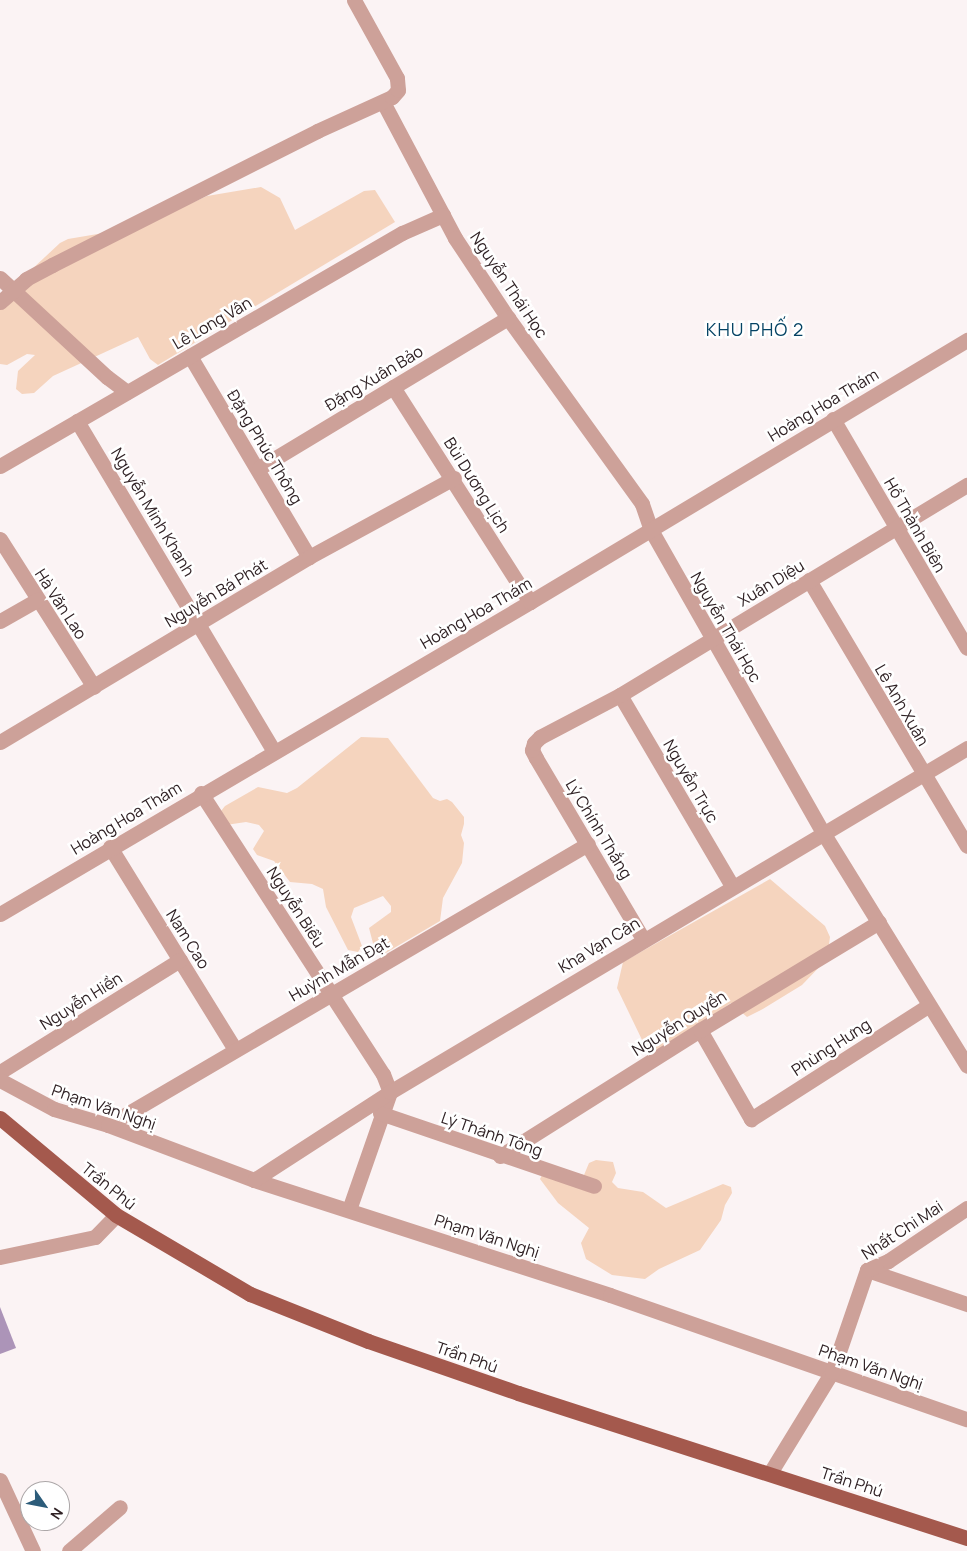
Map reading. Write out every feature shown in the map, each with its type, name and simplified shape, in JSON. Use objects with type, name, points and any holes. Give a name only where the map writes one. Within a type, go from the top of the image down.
[{"type":"main road","name":"Trần Phú","points":[[0,1118],[116,1215],[204,1269],[250,1294],[298,1314],[518,1393],[683,1448],[770,1473],[967,1538]]},
{"type":"street","points":[[0,302],[26,280],[52,265],[317,131],[392,97],[400,83],[354,0]]},
{"type":"street","name":"Nguyễn Thái Học","points":[[383,102],[443,215],[508,318],[642,504],[650,530],[822,832],[967,1066]]},
{"type":"street","name":"Lê Long Vân","points":[[0,466],[402,232],[443,215]]},
{"type":"street","points":[[0,278],[13,292],[127,392]]},
{"type":"street","name":"Đặng Xuân Bảo","points":[[259,468],[508,318]]},
{"type":"street","name":"Hoàng Hoa Thám","points":[[0,914],[110,847],[530,602],[967,340]]},
{"type":"street","name":"Đặng Phúc Thông","points":[[190,356],[259,468],[309,557]]},
{"type":"street","name":"Bùi Dương Lịch","points":[[393,387],[454,478],[530,602]]},
{"type":"street","name":"Hồ Thành Biên","points":[[833,420],[967,648]]},
{"type":"street","name":"Nguyễn Minh Khanh","points":[[77,421],[200,623],[274,751]]},
{"type":"street","name":"Nguyễn Bá Phát","points":[[0,742],[309,557],[454,478]]},
{"type":"street","name":"Xuân Diệu","points":[[540,737],[620,695],[967,485]]},
{"type":"street","name":"Hà Văn Lao","points":[[0,539],[94,687]]},
{"type":"street","name":"Lê Anh Xuân","points":[[809,580],[923,775],[967,846]]},
{"type":"street","points":[[0,621],[37,600]]},
{"type":"street","name":"Nguyễn Trực","points":[[620,695],[732,886]]},
{"type":"street","name":"Lý Chính Thắng","points":[[540,737],[532,750],[536,758],[643,939]]},
{"type":"street","name":"Kha Vạn Cân","points":[[254,1180],[390,1092],[822,832],[967,748]]},
{"type":"street","name":"Nguyễn Biểu","points":[[202,793],[383,1074],[390,1092]]},
{"type":"street","name":"Huỳnh Mẫn Đạt","points":[[108,1125],[588,844]]},
{"type":"street","name":"Nam Cao","points":[[110,847],[235,1049]]},
{"type":"street","name":"Nguyễn Quyền","points":[[500,1156],[700,1030],[878,922]]},
{"type":"street","name":"Nguyễn Hiền","points":[[0,1072],[180,960]]},
{"type":"street","name":"Phùng Hưng","points":[[700,1030],[751,1120],[929,1004]]},
{"type":"street","name":"Phạm Văn Nghị","points":[[0,1080],[54,1110],[108,1125],[254,1180],[610,1295],[967,1419]]},
{"type":"street","points":[[349,1210],[380,1114],[390,1092]]},
{"type":"street","name":"Lý Thánh Tông","points":[[380,1114],[500,1156],[594,1186]]},
{"type":"street","name":"Nhất Chi Mai","points":[[770,1473],[832,1372],[867,1270],[888,1261],[967,1208]]},
{"type":"street","points":[[0,1257],[88,1239],[101,1233],[116,1215]]},
{"type":"street","points":[[867,1270],[967,1304]]},
{"type":"street","points":[[0,1480],[33,1551]]},
{"type":"street","points":[[69,1551],[120,1507]]},
{"type":"shaded area","points":[[261,187],[280,198],[295,230],[364,191],[375,190],[395,222],[158,365],[150,359],[138,337],[53,376],[34,393],[22,394],[16,389],[18,371],[35,355],[27,354],[7,365],[0,364],[0,299],[60,243],[68,239],[139,227],[207,196]]},
{"type":"shaded area","points":[[361,737],[388,738],[433,798],[440,801],[447,799],[452,802],[464,817],[461,835],[464,843],[462,863],[443,898],[440,921],[384,954],[375,951],[369,928],[391,912],[391,906],[383,896],[354,908],[351,917],[362,946],[358,952],[348,950],[326,907],[323,889],[312,884],[290,882],[274,861],[257,855],[253,849],[264,831],[259,825],[246,822],[219,826],[213,821],[225,806],[258,787],[287,793],[297,788]]},
{"type":"shaded area","points":[[770,879],[825,926],[830,937],[827,959],[802,985],[761,1010],[747,1017],[731,1003],[661,1050],[651,1050],[644,1044],[617,988],[623,962]]},
{"type":"shaded area","points":[[596,1160],[613,1162],[616,1173],[612,1182],[618,1188],[643,1192],[666,1208],[723,1184],[731,1187],[732,1193],[725,1205],[721,1220],[700,1250],[659,1269],[645,1279],[612,1275],[586,1259],[581,1243],[589,1228],[558,1203],[540,1179],[547,1165],[584,1175],[589,1163]]},
{"type":"shaded area","points":[[0,1307],[16,1348],[0,1354]]},
{"type":"district","name":"KHU PHỐ 2","points":[[755,329]]}]
